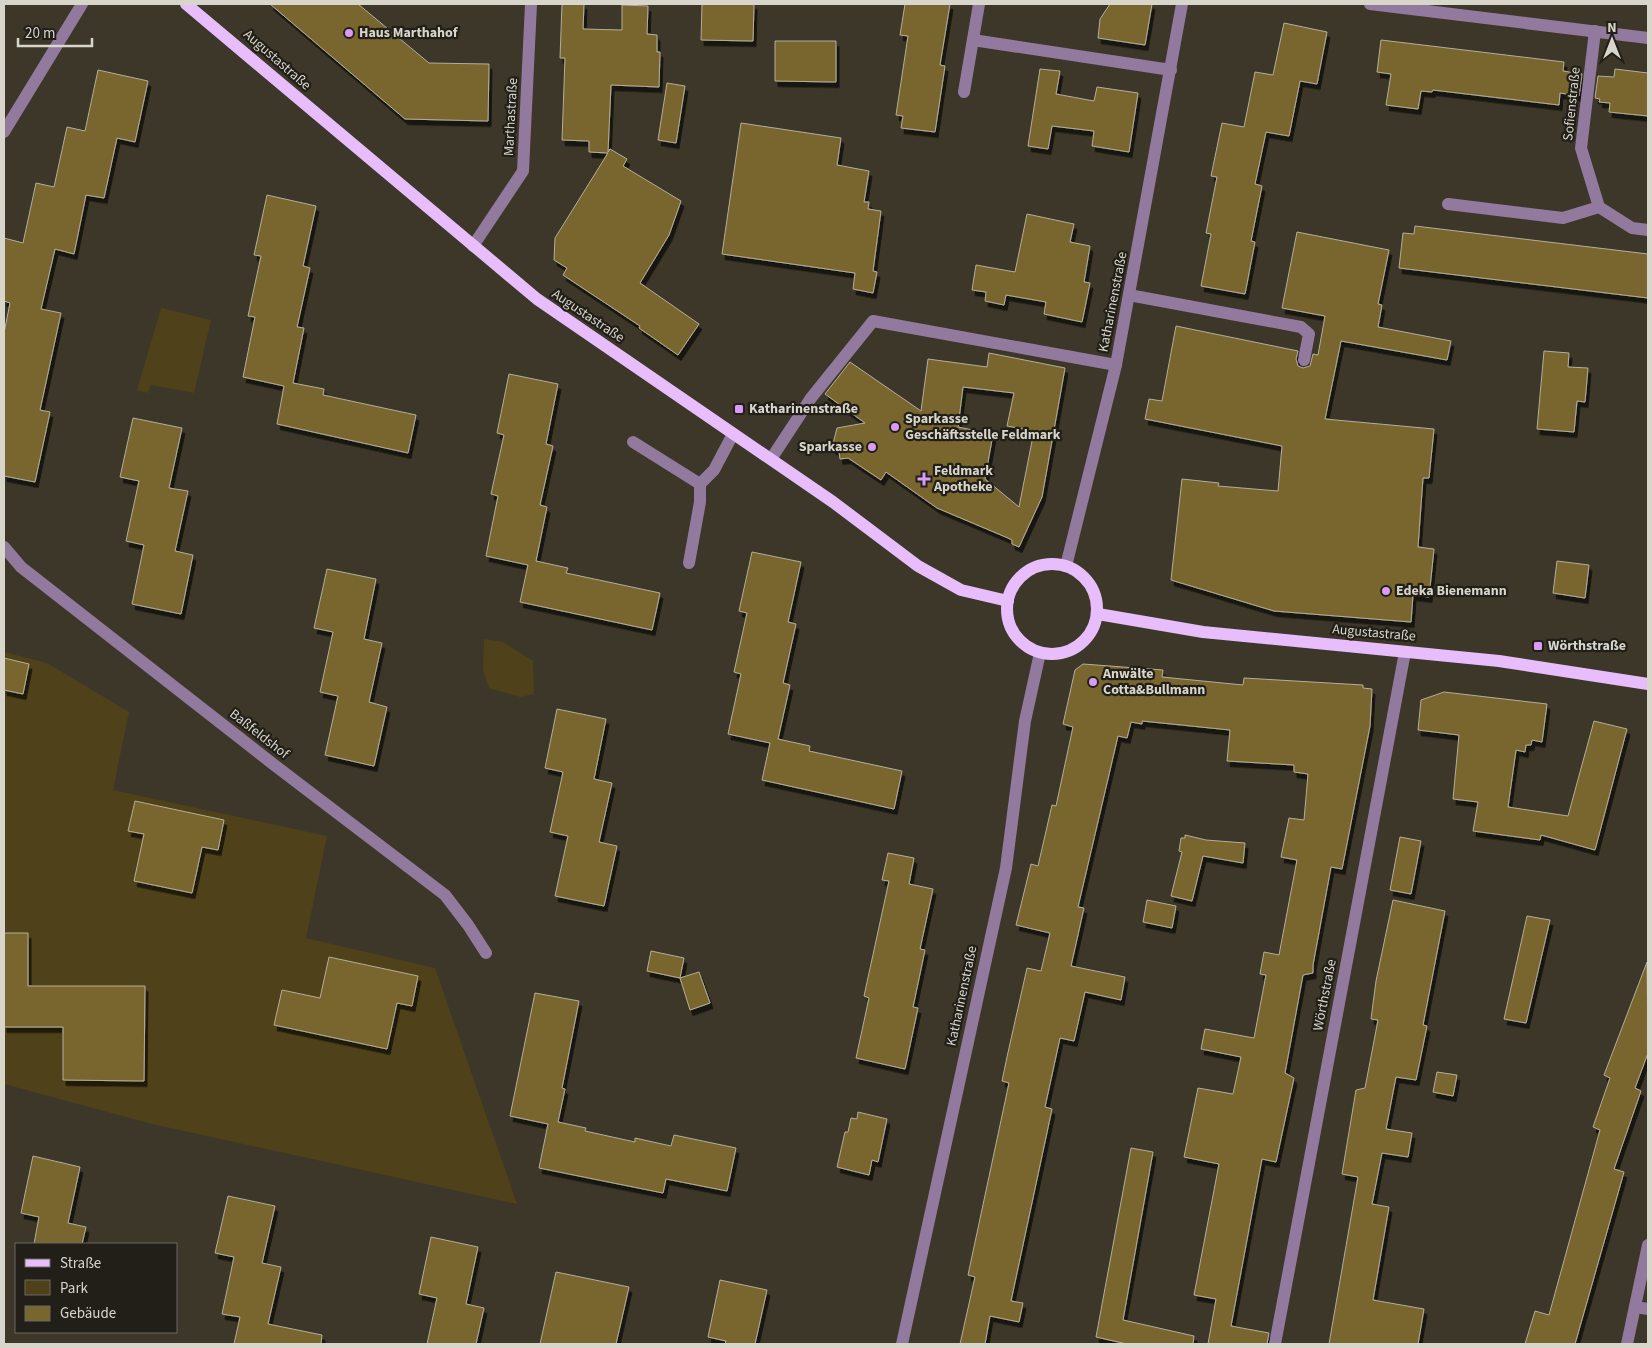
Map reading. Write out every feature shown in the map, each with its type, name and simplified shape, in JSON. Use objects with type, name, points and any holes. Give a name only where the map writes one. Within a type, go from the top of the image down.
[{"type":"main road","name":"Augustastraße","points":[[186,4],[537,299],[863,523],[918,566],[961,590],[1008,601]]},
{"type":"main road","points":[[1051,564],[1066,566],[1080,573],[1090,584],[1097,598],[1098,614],[1093,629],[1084,642],[1071,650],[1056,654],[1040,653],[1028,647],[1018,638],[1011,627],[1007,614],[1008,601],[1013,587],[1022,575],[1036,567],[1051,564]]},
{"type":"main road","name":"Augustastraße","points":[[1098,614],[1203,632],[1499,661],[1648,684]]},
{"type":"street","points":[[4,132],[82,4]]},
{"type":"street","name":"Marthastraße","points":[[473,246],[523,171],[531,4]]},
{"type":"street","points":[[964,92],[979,4]]},
{"type":"street","name":"Katharinenstraße","points":[[1066,566],[1116,365],[1182,4]]},
{"type":"street","points":[[1370,4],[1648,38]]},
{"type":"street","name":"Sofienstraße","points":[[1595,32],[1581,148],[1599,207]]},
{"type":"street","points":[[973,40],[1171,70]]},
{"type":"street","points":[[1448,204],[1563,218],[1599,207],[1632,228],[1648,230]]},
{"type":"street","points":[[1129,295],[1301,328],[1309,334],[1304,360]]},
{"type":"street","points":[[771,459],[811,398],[873,321],[1116,365]]},
{"type":"street","points":[[690,563],[700,502],[700,484],[714,470],[734,434]]},
{"type":"street","points":[[633,442],[700,484]]},
{"type":"street","name":"Baßfeldshof","points":[[4,547],[36,579],[445,895],[486,953]]},
{"type":"street","name":"Wörthstraße","points":[[1275,1344],[1405,652]]},
{"type":"street","name":"Katharinenstraße","points":[[902,1344],[1006,868],[1025,721],[1040,653]]},
{"type":"street","points":[[1627,1344],[1648,1245]]},
{"type":"street","points":[[1635,1307],[1648,1309]]},
{"type":"green space","points":[[161,308],[211,320],[194,393],[151,385],[148,393],[137,390]]},
{"type":"green space","points":[[484,639],[503,642],[533,661],[534,694],[520,697],[489,688],[483,670]]},
{"type":"green space","points":[[4,652],[47,663],[129,712],[113,790],[327,836],[306,938],[435,968],[517,1204],[152,1124],[4,1084]]},
{"type":"building","name":"Haus Marthahof","points":[[270,4],[358,4],[429,63],[489,64],[488,121],[405,119]]},
{"type":"building","points":[[562,4],[584,4],[583,29],[622,30],[622,5],[648,6],[647,34],[657,35],[657,52],[660,52],[659,87],[611,85],[608,152],[610,149],[627,159],[623,166],[681,201],[669,235],[640,283],[699,324],[678,355],[639,328],[640,326],[563,275],[567,268],[554,260],[555,238],[608,153],[589,152],[589,141],[562,140],[565,58],[560,58]]},
{"type":"building","points":[[702,4],[754,4],[753,41],[701,40]]},
{"type":"building","points":[[905,4],[950,4],[940,65],[945,66],[935,132],[901,128],[903,116],[896,115],[908,36],[900,35]]},
{"type":"building","points":[[1110,4],[1152,4],[1145,45],[1098,38],[1100,19]]},
{"type":"building","points":[[1284,23],[1327,32],[1317,84],[1300,81],[1289,136],[1266,132],[1255,184],[1262,186],[1251,241],[1255,242],[1245,294],[1201,286],[1211,234],[1206,233],[1217,177],[1211,176],[1222,123],[1244,127],[1255,72],[1273,75]]},
{"type":"building","points":[[1381,40],[1564,62],[1563,71],[1582,74],[1579,96],[1560,93],[1559,105],[1433,90],[1432,92],[1421,91],[1418,109],[1386,105],[1391,74],[1377,72]]},
{"type":"building","points":[[775,41],[836,41],[836,82],[775,81]]},
{"type":"building","points":[[1040,69],[1060,71],[1056,94],[1094,101],[1097,87],[1138,93],[1129,152],[1092,146],[1094,131],[1052,126],[1048,149],[1028,146]]},
{"type":"building","points":[[1615,69],[1648,73],[1648,116],[1609,112],[1610,103],[1599,102],[1600,99],[1595,98],[1598,76],[1614,77]]},
{"type":"building","points":[[98,70],[148,81],[135,142],[117,138],[104,198],[86,195],[74,254],[55,249],[41,309],[61,313],[40,410],[50,412],[35,482],[4,476],[4,333],[10,303],[4,301],[4,238],[23,243],[36,183],[54,187],[67,127],[85,131]]},
{"type":"building","points":[[667,83],[685,86],[676,143],[658,140]]},
{"type":"building","points":[[741,123],[841,138],[837,165],[869,171],[864,202],[869,202],[868,209],[881,211],[873,271],[877,272],[873,293],[853,289],[855,273],[722,254]]},
{"type":"building","points":[[267,195],[316,206],[303,266],[310,268],[297,327],[304,328],[293,383],[324,389],[323,395],[416,415],[408,453],[277,424],[284,386],[243,377],[255,317],[248,316],[261,256],[254,255]]},
{"type":"building","points":[[1027,214],[1074,224],[1070,242],[1090,246],[1084,282],[1090,283],[1082,322],[1044,314],[1046,302],[1006,295],[1004,305],[985,301],[986,292],[972,290],[976,265],[1015,272]]},
{"type":"building","points":[[1415,226],[1648,254],[1648,298],[1399,268],[1403,233],[1414,234]]},
{"type":"building","points":[[1297,232],[1389,250],[1378,304],[1382,305],[1378,327],[1451,341],[1447,360],[1341,341],[1325,419],[1434,429],[1429,478],[1423,478],[1418,547],[1434,549],[1429,597],[1413,595],[1411,622],[1274,611],[1171,580],[1182,479],[1219,483],[1218,486],[1278,491],[1282,446],[1145,419],[1149,399],[1162,401],[1176,326],[1298,351],[1296,359],[1298,366],[1303,368],[1310,366],[1313,354],[1318,355],[1325,316],[1282,308]]},
{"type":"building","points":[[1544,351],[1569,353],[1568,367],[1588,368],[1585,402],[1577,401],[1574,432],[1537,429]]},
{"type":"building","points":[[989,353],[1065,368],[1042,497],[1019,547],[1012,544],[1012,540],[1008,538],[937,508],[886,472],[881,480],[848,458],[840,459],[839,452],[832,448],[837,428],[865,423],[825,394],[850,362],[921,411],[928,359],[987,367]],"holes":[[[963,387],[1014,393],[1007,426],[1034,431],[1019,507],[985,479],[993,434],[958,427]]]},
{"type":"building","points":[[509,374],[558,384],[546,444],[553,446],[540,505],[547,507],[536,561],[568,568],[566,573],[660,593],[652,630],[520,602],[528,565],[486,556],[498,496],[491,494],[504,435],[497,433]]},
{"type":"building","points":[[133,418],[182,428],[169,488],[188,491],[175,551],[193,555],[181,614],[132,604],[144,545],[126,541],[139,481],[120,477]]},
{"type":"building","points":[[752,552],[801,562],[788,622],[796,624],[783,683],[790,685],[778,739],[810,746],[809,751],[902,771],[894,809],[762,780],[770,743],[728,734],[741,674],[734,672],[747,613],[739,611]]},
{"type":"building","points":[[1557,561],[1589,565],[1585,598],[1553,593]]},
{"type":"building","points":[[327,569],[376,579],[364,639],[382,643],[369,702],[387,707],[374,766],[325,755],[338,696],[320,692],[333,632],[314,628]]},
{"type":"building","points":[[4,658],[29,664],[23,694],[4,690]]},
{"type":"building","points":[[1083,664],[1163,670],[1162,677],[1243,685],[1244,678],[1363,685],[1363,688],[1372,689],[1370,726],[1342,869],[1331,867],[1313,973],[1303,975],[1285,1073],[1294,1078],[1276,1162],[1262,1159],[1231,1326],[1269,1333],[1267,1344],[1208,1344],[1216,1299],[1194,1295],[1219,1164],[1184,1157],[1198,1088],[1233,1094],[1241,1057],[1201,1049],[1205,1029],[1254,1038],[1266,975],[1260,974],[1264,952],[1279,955],[1297,860],[1281,857],[1289,818],[1304,820],[1308,774],[1294,772],[1294,765],[1227,761],[1230,730],[1142,721],[1142,724],[1131,722],[1127,738],[1118,736],[1078,907],[1084,908],[1071,966],[1125,977],[1121,1000],[1085,992],[1074,1041],[1060,1038],[1045,1107],[1052,1109],[1011,1301],[1023,1303],[1019,1322],[990,1316],[985,1344],[960,1344],[975,1277],[968,1275],[1009,1083],[1002,1081],[1007,1057],[1027,968],[1041,971],[1050,933],[1016,925],[1031,864],[1038,866],[1052,805],[1056,806],[1073,727],[1063,724],[1075,670]]},
{"type":"building","points":[[1444,692],[1547,704],[1542,742],[1532,740],[1531,745],[1526,745],[1525,752],[1516,750],[1508,807],[1568,816],[1594,721],[1627,729],[1595,850],[1541,835],[1540,840],[1473,831],[1478,802],[1453,799],[1459,735],[1418,730],[1421,700]]},
{"type":"building","points":[[557,709],[606,719],[594,779],[612,783],[599,842],[617,846],[604,906],[555,896],[568,836],[550,832],[563,772],[545,768]]},
{"type":"building","points":[[135,801],[224,820],[218,850],[202,847],[192,893],[134,881],[144,834],[128,831]]},
{"type":"building","points":[[1185,835],[1206,840],[1245,843],[1243,863],[1203,856],[1192,901],[1171,896],[1182,852],[1179,851],[1181,838],[1185,838]]},
{"type":"building","points":[[1400,837],[1421,841],[1411,894],[1390,890]]},
{"type":"building","points":[[888,853],[914,858],[909,884],[933,889],[920,949],[925,950],[913,1007],[918,1008],[905,1069],[856,1058],[869,998],[864,996],[889,881],[882,880]]},
{"type":"building","points":[[1147,900],[1176,906],[1172,928],[1143,922]]},
{"type":"building","points":[[1393,900],[1445,911],[1423,1025],[1427,1026],[1416,1080],[1396,1077],[1386,1129],[1412,1133],[1408,1157],[1382,1153],[1372,1204],[1389,1207],[1373,1300],[1424,1309],[1418,1344],[1329,1344],[1358,1177],[1342,1174],[1356,1090],[1365,1088],[1378,1020],[1371,1019],[1376,981]]},
{"type":"building","points":[[1527,916],[1550,920],[1526,1023],[1504,1019]]},
{"type":"building","points":[[4,933],[28,933],[28,986],[145,986],[144,1081],[63,1080],[63,1027],[4,1027]]},
{"type":"building","points":[[651,951],[684,958],[680,978],[647,971]]},
{"type":"building","points":[[329,957],[418,976],[412,1006],[397,1003],[387,1049],[274,1025],[282,990],[320,998]]},
{"type":"building","points":[[1647,962],[1648,1053],[1635,1088],[1641,1091],[1614,1169],[1624,1172],[1575,1344],[1525,1344],[1535,1311],[1549,1315],[1600,1130],[1593,1127],[1610,1078],[1604,1075]]},
{"type":"building","points":[[699,972],[710,1003],[690,1010],[680,978]]},
{"type":"building","points":[[535,993],[579,1001],[562,1088],[565,1089],[558,1122],[586,1128],[585,1131],[635,1142],[635,1138],[671,1146],[674,1135],[736,1148],[727,1191],[666,1179],[663,1193],[539,1168],[548,1124],[510,1116]]},
{"type":"building","points":[[1437,1072],[1457,1075],[1453,1096],[1433,1092]]},
{"type":"building","points":[[858,1112],[887,1119],[878,1162],[872,1160],[869,1175],[837,1167],[845,1132],[848,1132],[851,1118],[857,1119]]},
{"type":"building","points":[[1131,1148],[1153,1152],[1123,1320],[1194,1336],[1193,1344],[1127,1344],[1096,1337]]},
{"type":"building","points":[[33,1156],[80,1167],[68,1223],[86,1227],[82,1243],[34,1243],[39,1217],[21,1213]]},
{"type":"building","points":[[228,1196],[275,1206],[262,1263],[281,1267],[268,1324],[322,1335],[321,1344],[234,1344],[240,1317],[222,1314],[234,1257],[215,1253]]},
{"type":"building","points":[[431,1237],[478,1247],[466,1304],[484,1308],[476,1344],[427,1344],[437,1298],[419,1294]]},
{"type":"building","points":[[556,1272],[629,1287],[616,1344],[540,1344]]},
{"type":"building","points":[[720,1280],[767,1290],[755,1344],[725,1344],[726,1341],[708,1337]]},
{"type":"place","name":"Haus Marthahof","points":[[349,33]]},
{"type":"place","name":"Katharinenstraße","points":[[739,409]]},
{"type":"place","name":"Sparkasse Geschäftsstelle Feldmark","points":[[895,427]]},
{"type":"place","name":"Sparkasse","points":[[872,447]]},
{"type":"place","name":"Feldmark Apotheke","points":[[924,479]]},
{"type":"place","name":"Edeka Bienemann","points":[[1386,591]]},
{"type":"place","name":"Wörthstraße","points":[[1538,646]]},
{"type":"place","name":"Anwälte Cotta&Bullmann","points":[[1093,682]]}]
